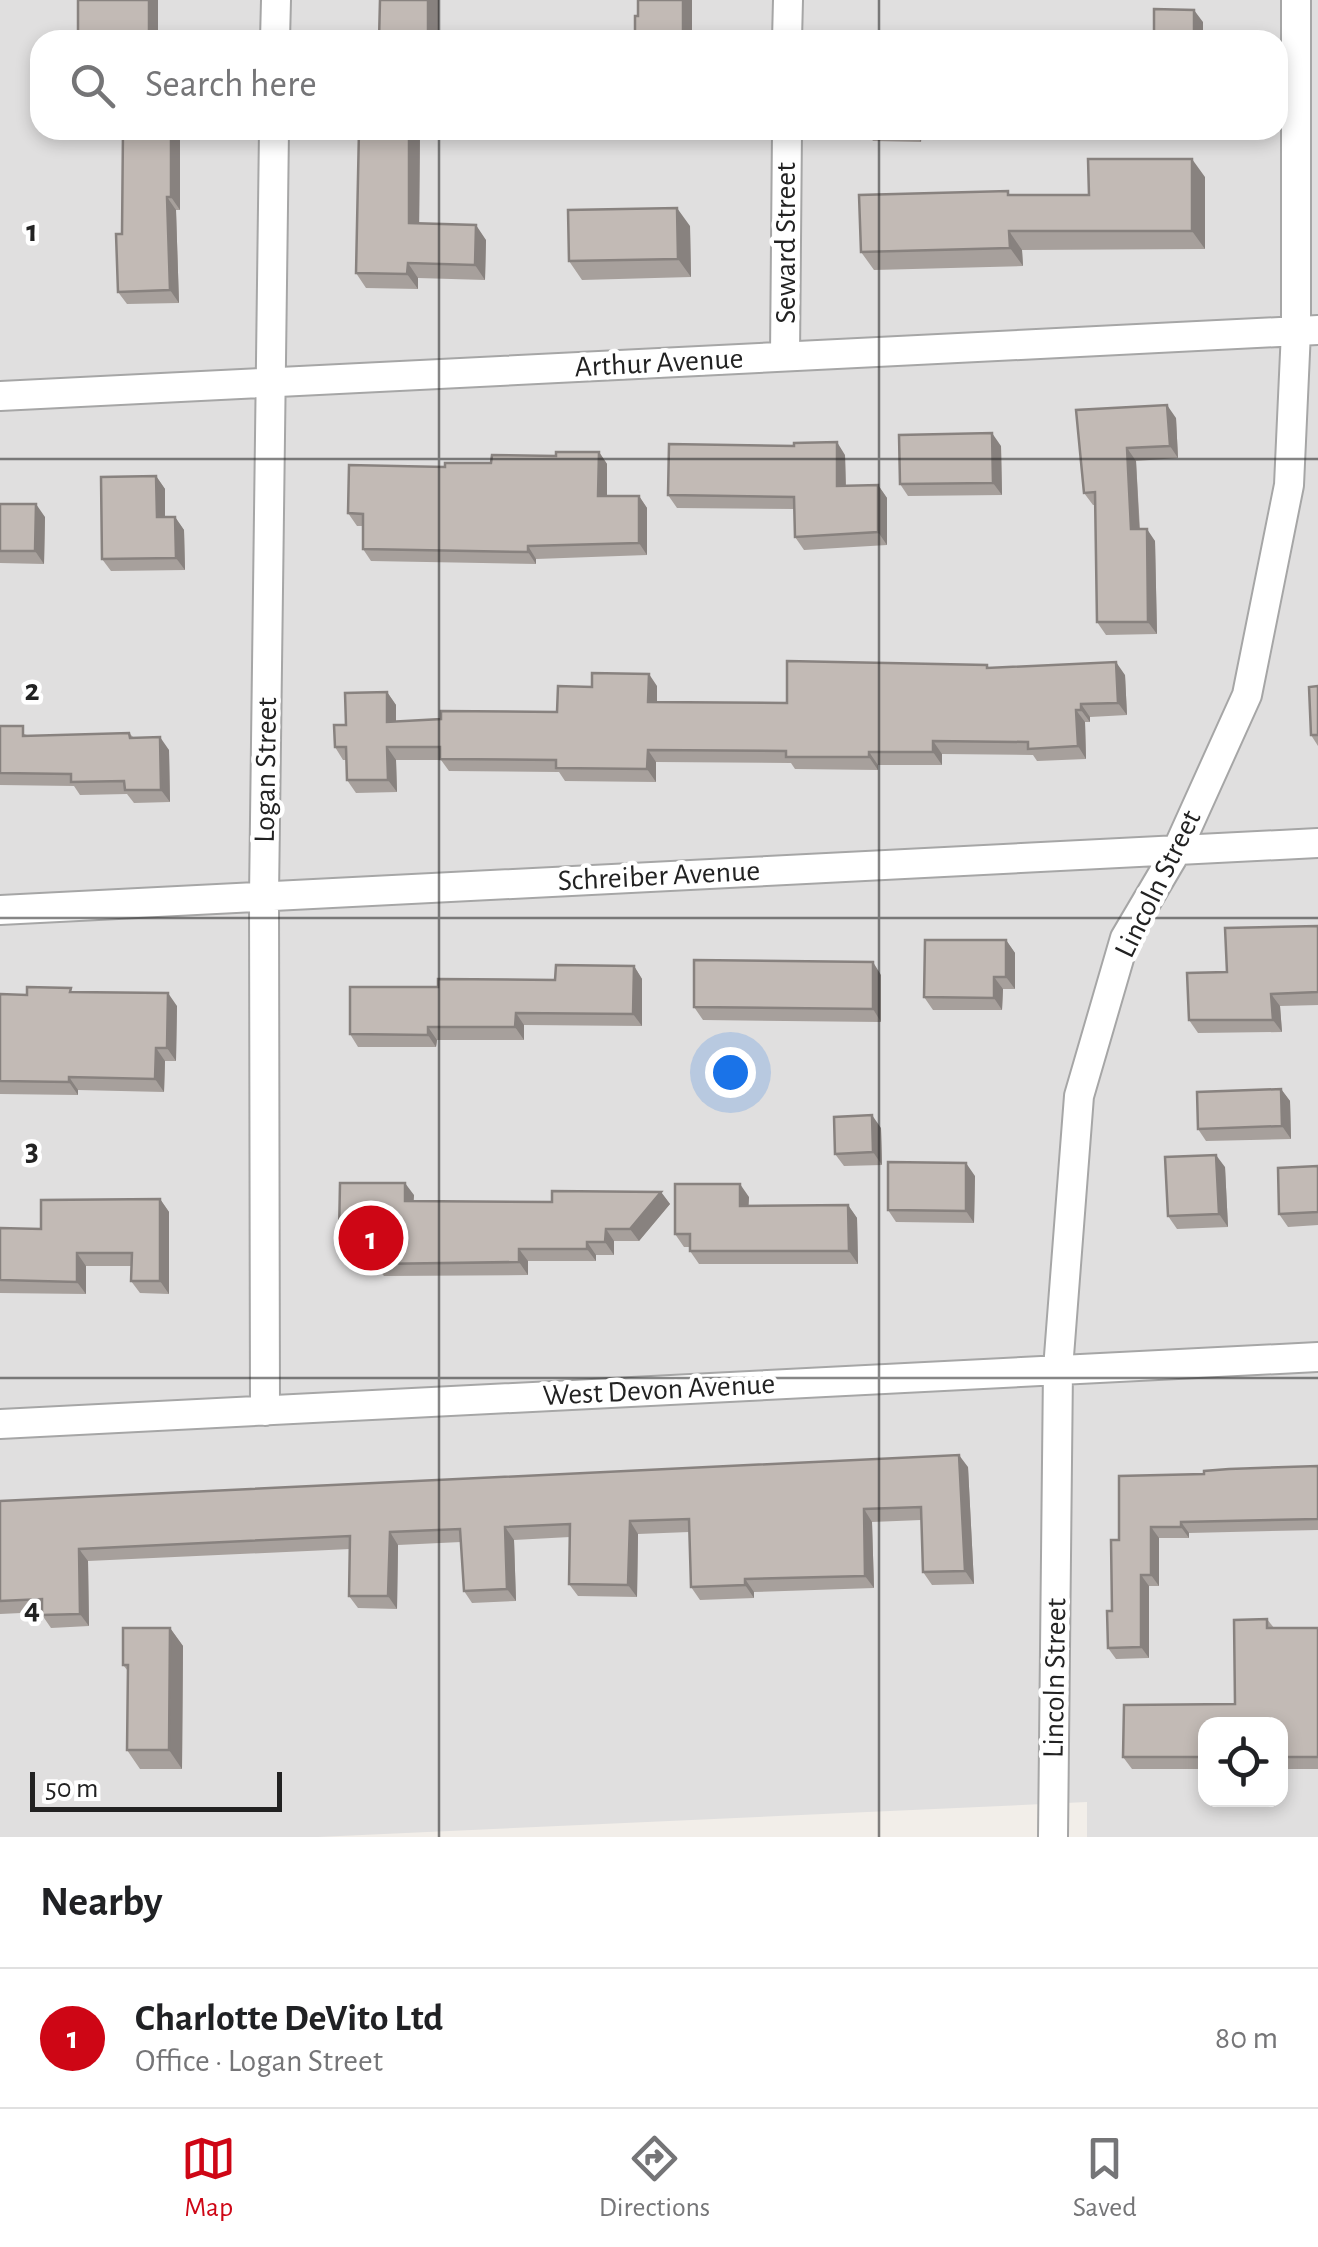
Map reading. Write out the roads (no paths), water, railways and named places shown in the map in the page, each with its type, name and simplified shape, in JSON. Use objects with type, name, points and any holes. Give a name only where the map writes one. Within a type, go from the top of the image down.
[{"type":"street","points":[[276,0],[276,30]]},
{"type":"street","points":[[788,0],[788,30]]},
{"type":"street","name":"Lincoln Street","points":[[1053,1837],[1058,1369],[1078,1096],[1125,938],[1177,850],[1247,695],[1290,485],[1307,330],[1296,0]]},
{"type":"street","name":"Logan Street","points":[[265,1411],[264,896],[274,140]]},
{"type":"street","name":"Seward Street","points":[[785,356],[787,140]]},
{"type":"street","name":"Arthur Avenue","points":[[0,396],[1307,330]]},
{"type":"street","name":"Schreiber Avenue","points":[[0,910],[1318,842]]},
{"type":"street","name":"West Devon Avenue","points":[[0,1424],[1318,1357]]},
{"type":"place","name":"Charlotte DeVito Ltd","points":[[371,1238]]}]
